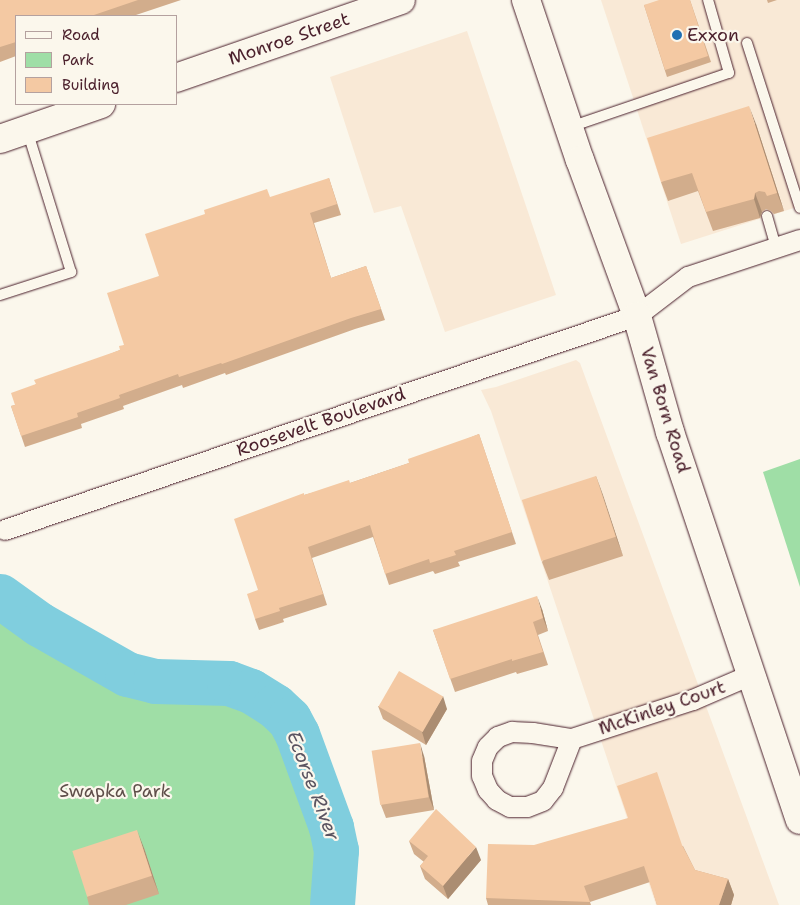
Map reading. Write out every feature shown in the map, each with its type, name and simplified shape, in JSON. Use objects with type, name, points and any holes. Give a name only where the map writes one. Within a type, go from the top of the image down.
[{"type":"main road","name":"Monroe Street","points":[[178,77],[401,0]]},
{"type":"main road","name":"Van Born Road","points":[[526,0],[569,127],[637,316],[670,432],[800,820]]},
{"type":"main road","points":[[0,139],[98,105]]},
{"type":"street","name":"Roosevelt Boulevard","points":[[5,530],[637,316],[688,277],[800,240]]},
{"type":"street","name":"McKinley Court","points":[[572,739],[553,788],[543,801],[527,807],[510,807],[497,800],[488,790],[482,776],[482,761],[488,746],[498,737],[512,732],[533,732],[572,739],[693,700],[752,675]]},
{"type":"lane","points":[[569,127],[729,73],[708,0]]},
{"type":"lane","points":[[747,43],[800,208]]},
{"type":"lane","points":[[0,295],[71,272],[27,130]]},
{"type":"lane","points":[[768,216],[776,248]]},
{"type":"shaded area","points":[[601,0],[800,0],[800,206],[681,244]]},
{"type":"shaded area","points":[[467,31],[556,295],[445,332],[401,206],[374,213],[330,77]]},
{"type":"shaded area","points":[[576,360],[580,363],[779,905],[656,905],[491,411],[481,390],[496,387]]},
{"type":"green space","points":[[800,459],[800,587],[763,472]]},
{"type":"green space","name":"Swapka Park","points":[[0,596],[39,624],[127,675],[155,681],[229,683],[251,691],[275,706],[289,719],[297,734],[331,827],[336,850],[332,905],[0,905]]},
{"type":"building","points":[[0,0],[138,0],[94,15],[15,15],[15,42],[0,47]]},
{"type":"building","points":[[659,0],[690,0],[708,56],[665,70],[644,5]]},
{"type":"building","points":[[749,106],[777,193],[767,196],[765,192],[759,191],[755,193],[754,199],[706,212],[692,173],[661,182],[647,138]]},
{"type":"building","points":[[329,178],[337,204],[310,213],[331,278],[366,266],[381,309],[222,364],[179,377],[178,374],[119,395],[120,398],[77,413],[78,417],[21,436],[11,406],[15,405],[11,393],[36,384],[34,380],[120,350],[119,346],[124,345],[107,293],[159,276],[145,234],[205,214],[204,210],[267,189],[270,197]]},
{"type":"building","points":[[479,434],[512,532],[454,551],[456,555],[430,563],[429,559],[385,574],[370,525],[308,547],[323,594],[279,608],[280,611],[255,619],[247,594],[258,590],[234,519],[304,493],[304,495],[349,480],[350,483],[409,463],[408,459]]},
{"type":"building","points":[[596,476],[616,537],[542,561],[522,500]]},
{"type":"building","points":[[537,596],[543,618],[533,622],[543,652],[512,661],[512,659],[450,679],[433,630]]},
{"type":"building","points":[[399,671],[443,696],[423,732],[378,707]]},
{"type":"building","points":[[420,743],[429,797],[380,805],[372,751]]},
{"type":"building","points":[[657,772],[682,845],[695,870],[728,879],[719,905],[657,905],[644,866],[584,886],[590,902],[486,898],[488,844],[534,845],[628,818],[617,786]]},
{"type":"building","points":[[436,809],[476,847],[443,886],[420,866],[428,856],[409,841]]},
{"type":"building","points":[[137,830],[152,876],[87,897],[72,851]]},
{"type":"waterway","name":"Ecorse River","points":[[0,596],[39,624],[127,674],[155,681],[229,683],[251,691],[275,706],[289,719],[297,734],[331,827],[336,850],[332,905]]},
{"type":"place","name":"Exxon","points":[[677,35]]}]
